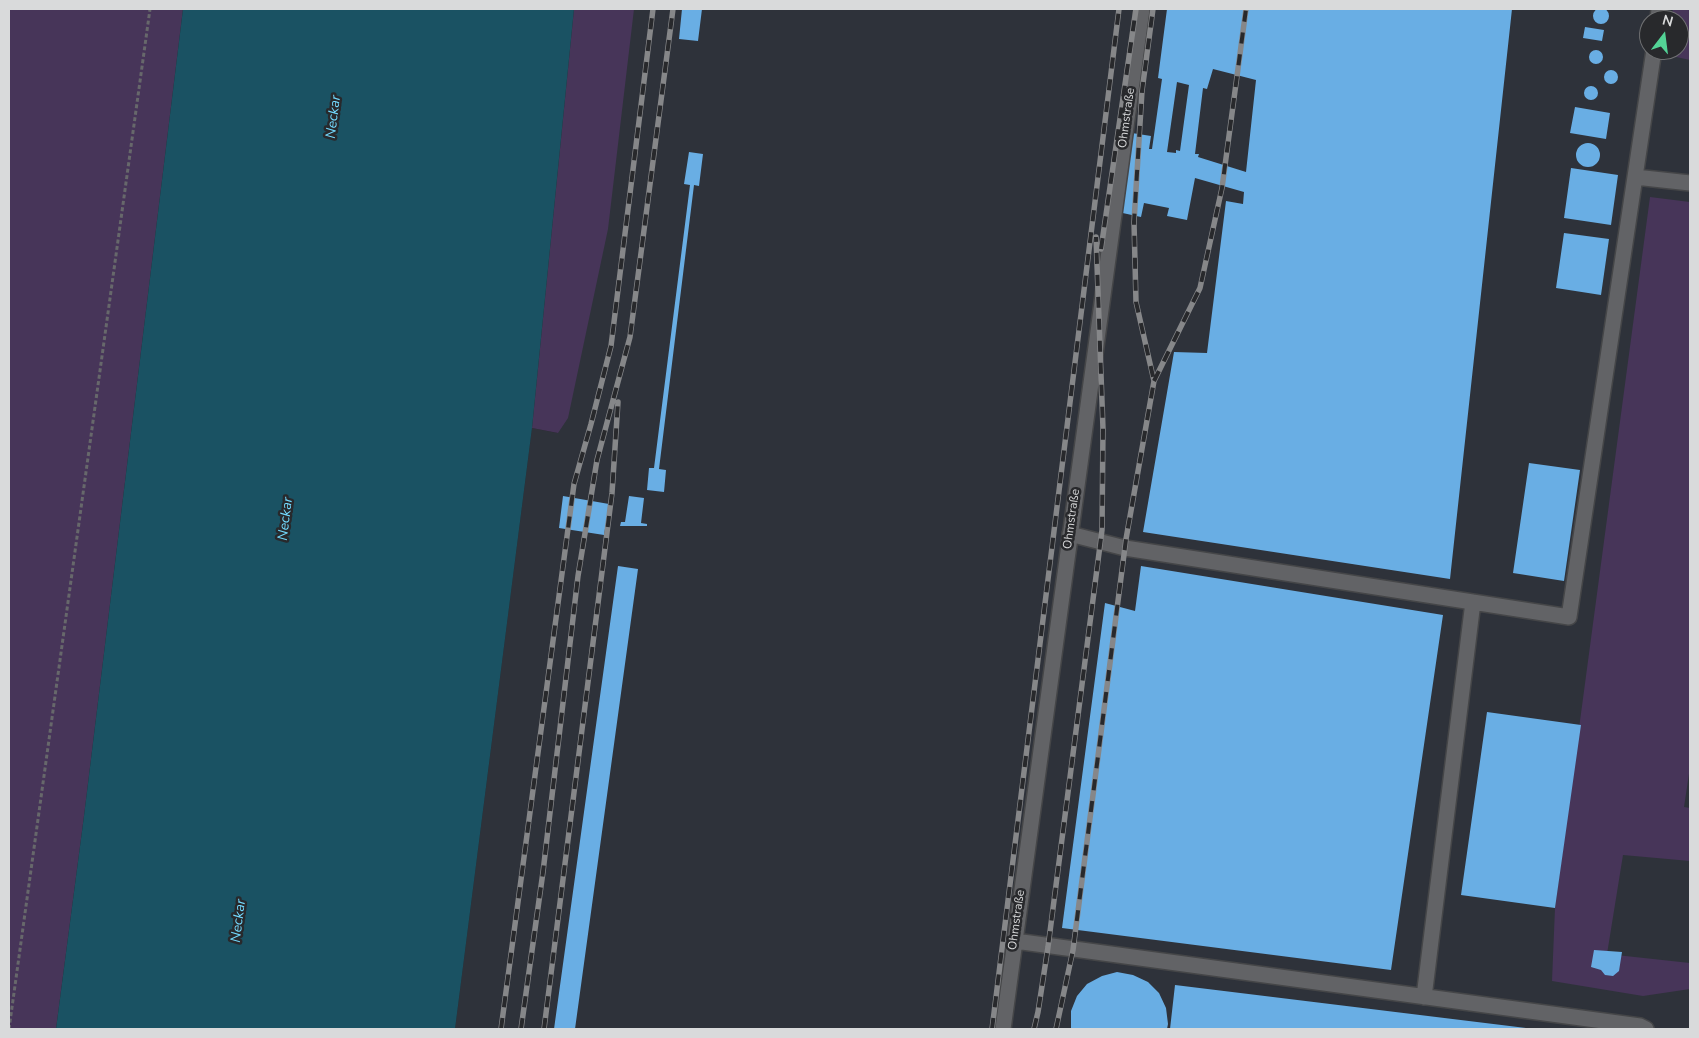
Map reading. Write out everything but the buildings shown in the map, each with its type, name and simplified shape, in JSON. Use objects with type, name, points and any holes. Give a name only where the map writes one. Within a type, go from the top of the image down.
[{"type":"street","name":"Ohmstraße","points":[[1003,1029],[1142,9]]},
{"type":"street","points":[[1070,534],[1125,548],[1569,617],[1653,60]]},
{"type":"street","points":[[1635,177],[1690,183]]},
{"type":"street","points":[[1424,997],[1473,602]]},
{"type":"street","points":[[1015,941],[1640,1026],[1646,1029]]},
{"type":"path","points":[[9,1029],[150,9]]},
{"type":"shaded area","points":[[9,9],[183,9],[56,1029],[9,1029]]},
{"type":"shaded area","points":[[574,9],[634,9],[608,229],[568,418],[558,433],[532,428]]},
{"type":"shaded area","points":[[632,9],[1690,9],[1690,1029],[455,1029],[532,428],[557,433]]},
{"type":"shaded area","points":[[1690,9],[1690,60],[1689,10],[1673,10]]},
{"type":"shaded area","points":[[1650,197],[1690,202],[1690,767],[1684,807],[1690,808],[1690,861],[1623,855],[1607,954],[1690,963],[1690,989],[1643,996],[1552,981],[1555,908]]},
{"type":"water","name":"Neckar","points":[[183,9],[574,9],[532,428],[455,1029],[56,1029]]},
{"type":"railway","points":[[501,1029],[574,484],[611,346],[653,9]]},
{"type":"railway","points":[[521,1029],[543,872],[578,576],[597,460],[630,337],[673,9]]},
{"type":"railway","points":[[992,1029],[1119,9]]},
{"type":"railway","points":[[1101,249],[1136,9]]},
{"type":"railway","points":[[1056,1029],[1073,950],[1126,539],[1154,381],[1136,302],[1134,222],[1142,91],[1153,9]]},
{"type":"railway","points":[[1154,381],[1200,288],[1222,188],[1246,9]]},
{"type":"railway","points":[[1034,1029],[1048,947],[1102,530],[1103,429],[1096,237]]},
{"type":"railway","points":[[544,1029],[612,493],[618,402]]}]
